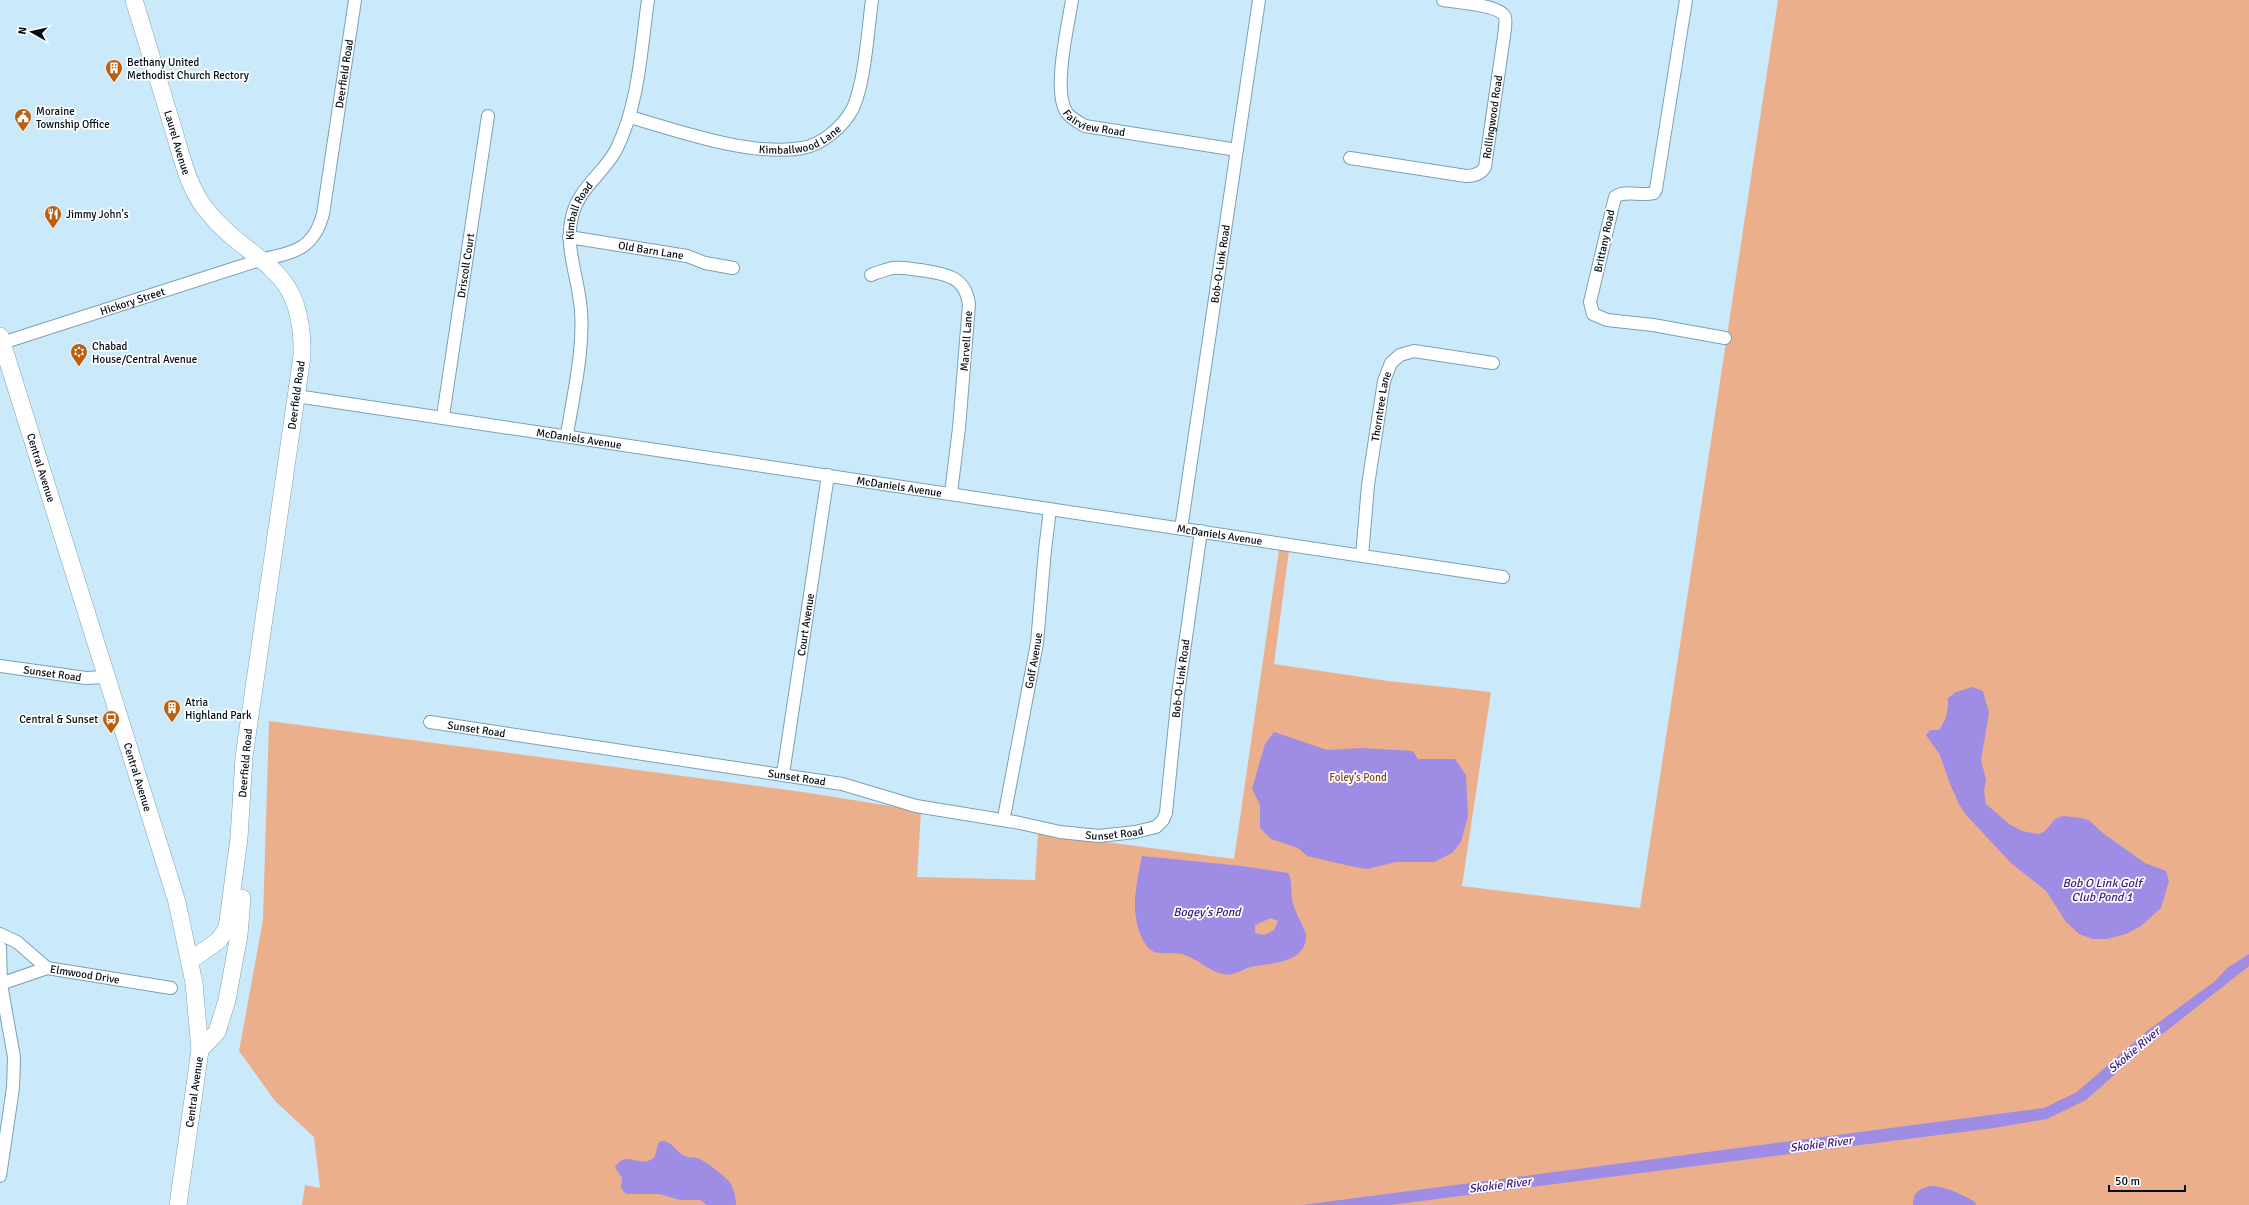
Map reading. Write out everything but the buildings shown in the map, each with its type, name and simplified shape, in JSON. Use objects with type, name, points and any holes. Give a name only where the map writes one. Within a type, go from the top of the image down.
[{"type":"street","name":"Laurel Avenue","points":[[134,0],[193,187],[210,215],[263,259]]},
{"type":"street","name":"Deerfield Road","points":[[263,259],[284,255],[304,246],[314,236],[320,225],[355,0]]},
{"type":"street","name":"Kimball Road","points":[[567,435],[580,346],[581,312],[568,237],[573,212],[582,194],[616,150],[630,117],[648,0]]},
{"type":"street","name":"Kimballwood Lane","points":[[630,117],[738,145],[780,150],[803,148],[813,145],[836,130],[853,108],[860,87],[872,0]]},
{"type":"street","name":"Fairview Road","points":[[1072,0],[1060,85],[1064,108],[1073,119],[1084,126],[1237,150]]},
{"type":"street","name":"Bob-O-Link Road","points":[[1181,529],[1259,0]]},
{"type":"street","name":"Rollingwood Road","points":[[1350,158],[1466,176],[1474,176],[1483,171],[1485,167],[1491,128],[1505,17],[1502,13],[1488,7],[1443,0]]},
{"type":"street","name":"Brittany Road","points":[[1686,0],[1656,189],[1654,193],[1649,195],[1624,194],[1614,197],[1590,302],[1593,314],[1607,320],[1653,325],[1725,338]]},
{"type":"street","name":"Driscoll Court","points":[[443,416],[488,116]]},
{"type":"street","name":"Old Barn Lane","points":[[568,237],[687,256],[705,264],[733,268]]},
{"type":"street","name":"Deerfield Road","points":[[190,961],[219,940],[227,928],[239,838],[244,757],[302,356],[303,333],[300,316],[286,285],[263,259]]},
{"type":"street","name":"Hickory Street","points":[[1,339],[263,259]]},
{"type":"street","name":"Marvell Lane","points":[[871,275],[894,268],[946,274],[960,282],[968,296],[969,304],[959,428],[951,493]]},
{"type":"street","name":"Central Avenue","points":[[1,339],[105,677],[177,902],[190,961],[200,1050],[178,1205]]},
{"type":"street","name":"Thorntree Lane","points":[[1362,556],[1368,485],[1384,381],[1391,363],[1400,355],[1414,351],[1493,363]]},
{"type":"street","name":"McDaniels Avenue","points":[[296,396],[443,416],[1503,577]]},
{"type":"street","name":"Court Avenue","points":[[783,774],[828,475]]},
{"type":"street","name":"Golf Avenue","points":[[1005,812],[1037,643],[1044,550],[1050,508]]},
{"type":"street","name":"Bob-O-Link Road","points":[[1160,825],[1166,814],[1178,694],[1201,532]]},
{"type":"street","name":"Sunset Road","points":[[0,666],[86,678],[105,677]]},
{"type":"street","name":"Sunset Road","points":[[430,722],[842,784],[916,806],[1020,823],[1060,832],[1098,836],[1115,835],[1151,829],[1160,825]]},
{"type":"street","name":"Deerfield Road","points":[[200,1050],[217,1032],[234,973],[243,891],[239,838]]},
{"type":"street","points":[[0,934],[17,942],[47,968]]},
{"type":"street","points":[[0,947],[0,984],[14,1057],[13,1088],[0,1176]]},
{"type":"street","name":"Elmwood Drive","points":[[0,984],[47,968],[171,988]]},
{"type":"green space","points":[[1778,0],[2249,0],[2249,1205],[302,1205],[305,1185],[320,1188],[314,1137],[275,1101],[239,1051],[263,920],[269,721],[803,792],[921,811],[917,877],[1035,880],[1038,833],[1234,859],[1279,550],[1289,551],[1274,664],[1388,681],[1491,692],[1462,886],[1640,908]]},
{"type":"water","name":"Bob O Link Golf Club Pond 1","points":[[1972,687],[1983,691],[1989,713],[1981,760],[1986,779],[1984,790],[1986,804],[2009,824],[2022,831],[2038,834],[2044,832],[2055,819],[2063,816],[2082,818],[2090,821],[2104,834],[2145,863],[2166,871],[2169,881],[2161,908],[2141,926],[2126,934],[2107,939],[2093,939],[2079,934],[2066,922],[2046,891],[2011,863],[1967,816],[1960,806],[1950,784],[1940,755],[1926,735],[1930,730],[1939,730],[1942,726],[1948,707],[1948,698],[1956,692]]},
{"type":"water","name":"Foley’s Pond","points":[[1274,732],[1327,750],[1362,748],[1413,751],[1418,759],[1455,759],[1466,775],[1468,816],[1461,842],[1452,853],[1434,862],[1396,862],[1367,869],[1307,856],[1298,848],[1271,839],[1260,828],[1260,805],[1252,789],[1265,744]]},
{"type":"water","name":"Bogey's Pond","points":[[1142,856],[1242,866],[1288,873],[1290,876],[1294,907],[1306,933],[1305,944],[1301,951],[1286,960],[1251,967],[1234,974],[1227,975],[1212,970],[1193,958],[1182,954],[1158,953],[1149,949],[1140,934],[1135,912],[1136,890]],"holes":[[[1271,918],[1278,921],[1274,930],[1264,935],[1255,933],[1255,925]]]},
{"type":"water","name":"Skokie River","points":[[2249,954],[2249,966],[2146,1047],[2086,1100],[2047,1119],[1994,1128],[1390,1205],[1302,1205],[2044,1108],[2077,1092],[2147,1031],[2215,981],[2227,968]]},
{"type":"water","points":[[663,1141],[670,1143],[686,1157],[700,1159],[726,1178],[733,1189],[736,1205],[707,1205],[700,1200],[680,1200],[659,1194],[626,1194],[621,1188],[622,1178],[615,1167],[624,1159],[642,1162],[654,1158],[659,1142]]},
{"type":"water","points":[[1930,1186],[1942,1187],[1953,1191],[1975,1202],[1976,1205],[1913,1205],[1915,1194]]},
{"type":"place","name":"Bethany United Methodist Church Rectory","points":[[114,83]]},
{"type":"place","name":"Moraine Township Office","points":[[23,132]]},
{"type":"place","name":"Jimmy John's","points":[[53,229]]},
{"type":"place","name":"Chabad House/Central Avenue","points":[[79,367]]},
{"type":"place","name":"Atria Highland Park","points":[[172,723]]},
{"type":"place","name":"Central & Sunset","points":[[111,734]]}]
